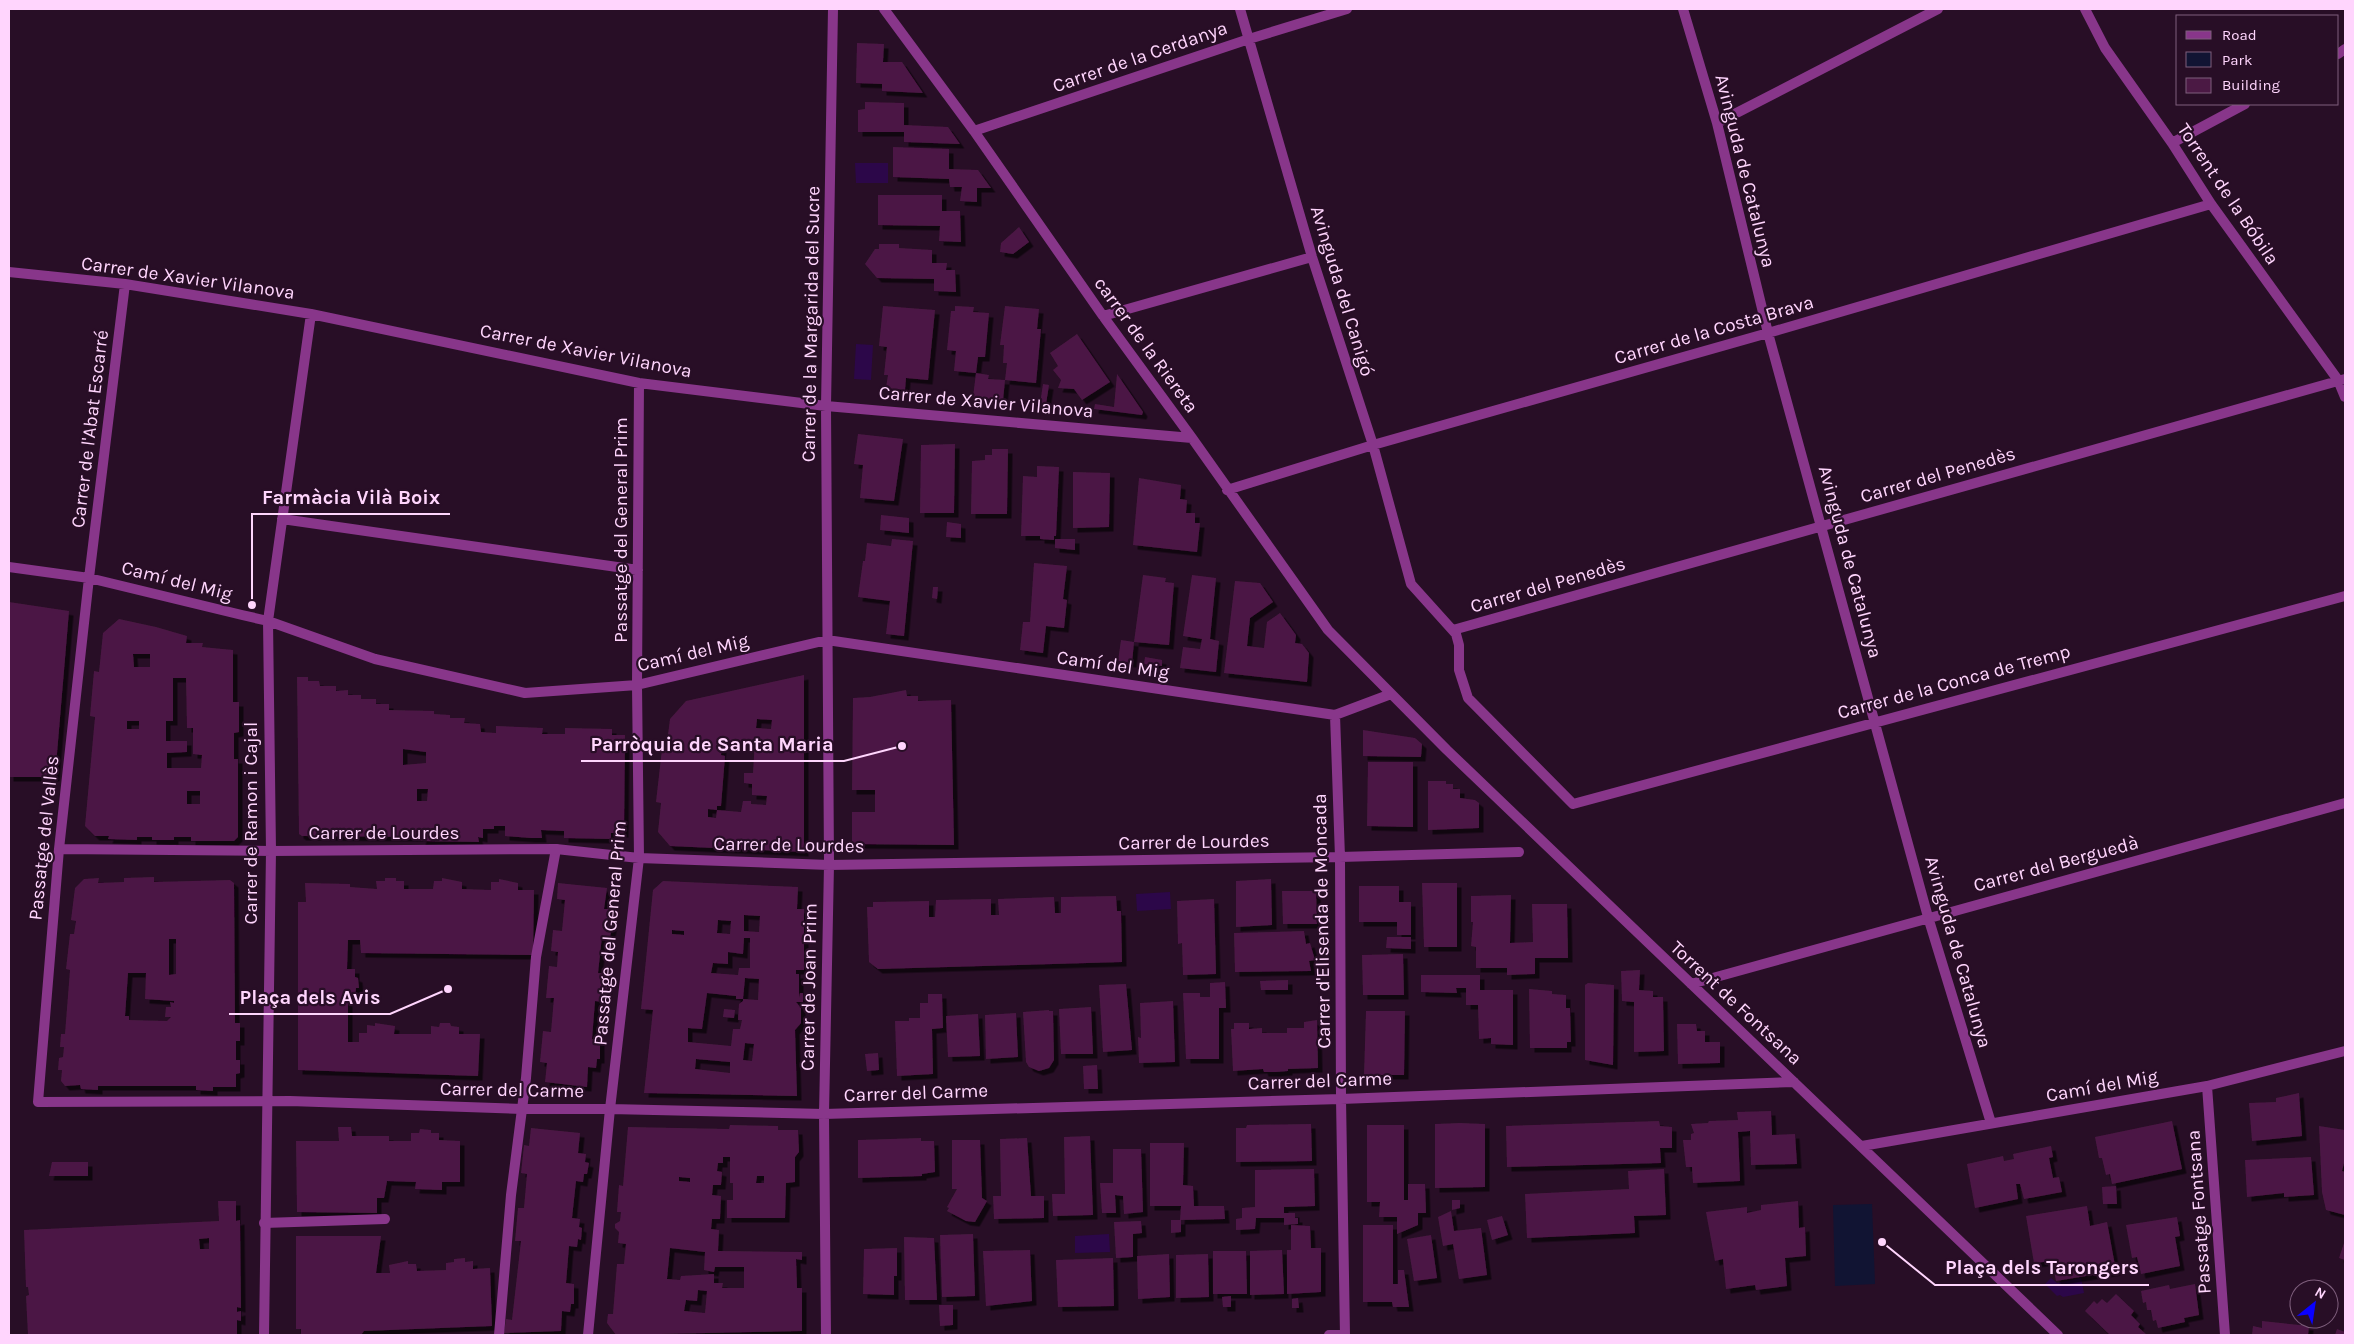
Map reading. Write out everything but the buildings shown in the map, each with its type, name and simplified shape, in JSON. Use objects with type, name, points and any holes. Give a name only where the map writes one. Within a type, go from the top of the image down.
[{"type":"street","name":"Carrer de la Margarida del Sucre","points":[[827,640],[826,406],[834,9]]},
{"type":"street","name":"carrer de la Riereta","points":[[884,9],[974,131],[1103,316],[1328,630],[1391,694]]},
{"type":"street","name":"Avinguda del Canigó","points":[[1240,9],[1312,257],[1373,445],[1411,584],[1453,630]]},
{"type":"street","name":"Carrer de la Cerdanya","points":[[974,131],[1249,38],[1347,9]]},
{"type":"street","name":"Avinguda de Catalunya","points":[[1683,9],[1717,123],[1768,333],[1928,917],[1991,1123]]},
{"type":"street","points":[[1717,123],[1938,9]]},
{"type":"street","name":"Torrent de la Bóbila","points":[[2085,9],[2105,48],[2172,143],[2211,204],[2341,379],[2345,398]]},
{"type":"street","points":[[2172,143],[2243,105]]},
{"type":"street","name":"Carrer de la Costa Brava","points":[[1227,490],[1373,445],[1768,333],[2211,204]]},
{"type":"street","points":[[1103,316],[1312,257]]},
{"type":"street","name":"Carrer de Xavier Vilanova","points":[[9,272],[125,284],[311,314],[639,383],[826,406],[1192,438]]},
{"type":"street","name":"Carrer de l'Abat Escarré","points":[[89,578],[125,284]]},
{"type":"street","name":"Carrer de Ramon i Cajal","points":[[264,1335],[264,1223],[271,851],[268,621],[311,314]]},
{"type":"street","name":"Carrer del Penedès","points":[[1453,630],[2341,379]]},
{"type":"street","name":"Passatge del General Prim","points":[[588,1335],[610,1109],[639,858],[637,684],[639,383]]},
{"type":"street","points":[[282,519],[638,570]]},
{"type":"street","name":"Camí del Mig","points":[[9,567],[89,578],[268,621],[375,659],[524,693],[637,684],[827,640],[1335,716],[1391,694]]},
{"type":"street","name":"Passatge del Vallès","points":[[38,1102],[59,849],[89,578]]},
{"type":"street","name":"Carrer de la Conca de Tremp","points":[[1453,630],[1459,645],[1459,670],[1468,698],[1573,804],[1875,721],[2345,596]]},
{"type":"street","name":"Carrer de Joan Prim","points":[[826,1335],[824,1114],[829,865],[827,640]]},
{"type":"street","name":"Torrent de Fontsana","points":[[1391,694],[2058,1335]]},
{"type":"street","name":"Carrer d'Elisenda de Moncada","points":[[1335,716],[1340,857],[1341,1098],[1345,1335]]},
{"type":"street","name":"Carrer del Berguedà","points":[[1691,984],[2345,803]]},
{"type":"street","name":"Carrer de Lourdes","points":[[59,849],[271,851],[556,850],[639,858],[829,865],[1340,857],[1520,852]]},
{"type":"street","points":[[499,1335],[510,1204],[522,1109],[536,957],[556,850]]},
{"type":"street","name":"Camí del Mig","points":[[1862,1146],[2208,1086],[2345,1051]]},
{"type":"street","name":"Carrer del Carme","points":[[38,1102],[266,1101],[522,1109],[824,1114],[1794,1082]]},
{"type":"street","name":"Passatge Fontsana","points":[[2208,1086],[2225,1335]]},
{"type":"street","points":[[264,1223],[385,1219]]},
{"type":"street","points":[[1329,1335],[1345,1335]]},
{"type":"green space","points":[[1872,1204],[1875,1284],[1835,1286],[1833,1205]]},
{"type":"shaded area","points":[[855,163],[888,163],[888,183],[856,183]]},
{"type":"shaded area","points":[[856,344],[873,345],[871,380],[854,379]]},
{"type":"shaded area","points":[[1170,892],[1171,909],[1137,911],[1136,894]]},
{"type":"shaded area","points":[[1109,1234],[1110,1252],[1075,1253],[1075,1236]]},
{"type":"shaded area","points":[[2051,1278],[2057,1283],[2081,1278],[2084,1293],[2063,1297],[2057,1296],[2045,1284]]},
{"type":"place","name":"Farmàcia Vilà Boix","points":[[252,605]]},
{"type":"place","name":"Parròquia de Santa Maria","points":[[902,746]]},
{"type":"place","name":"Plaça dels Avis","points":[[448,989]]},
{"type":"place","name":"Plaça dels Tarongers","points":[[1882,1242]]}]
